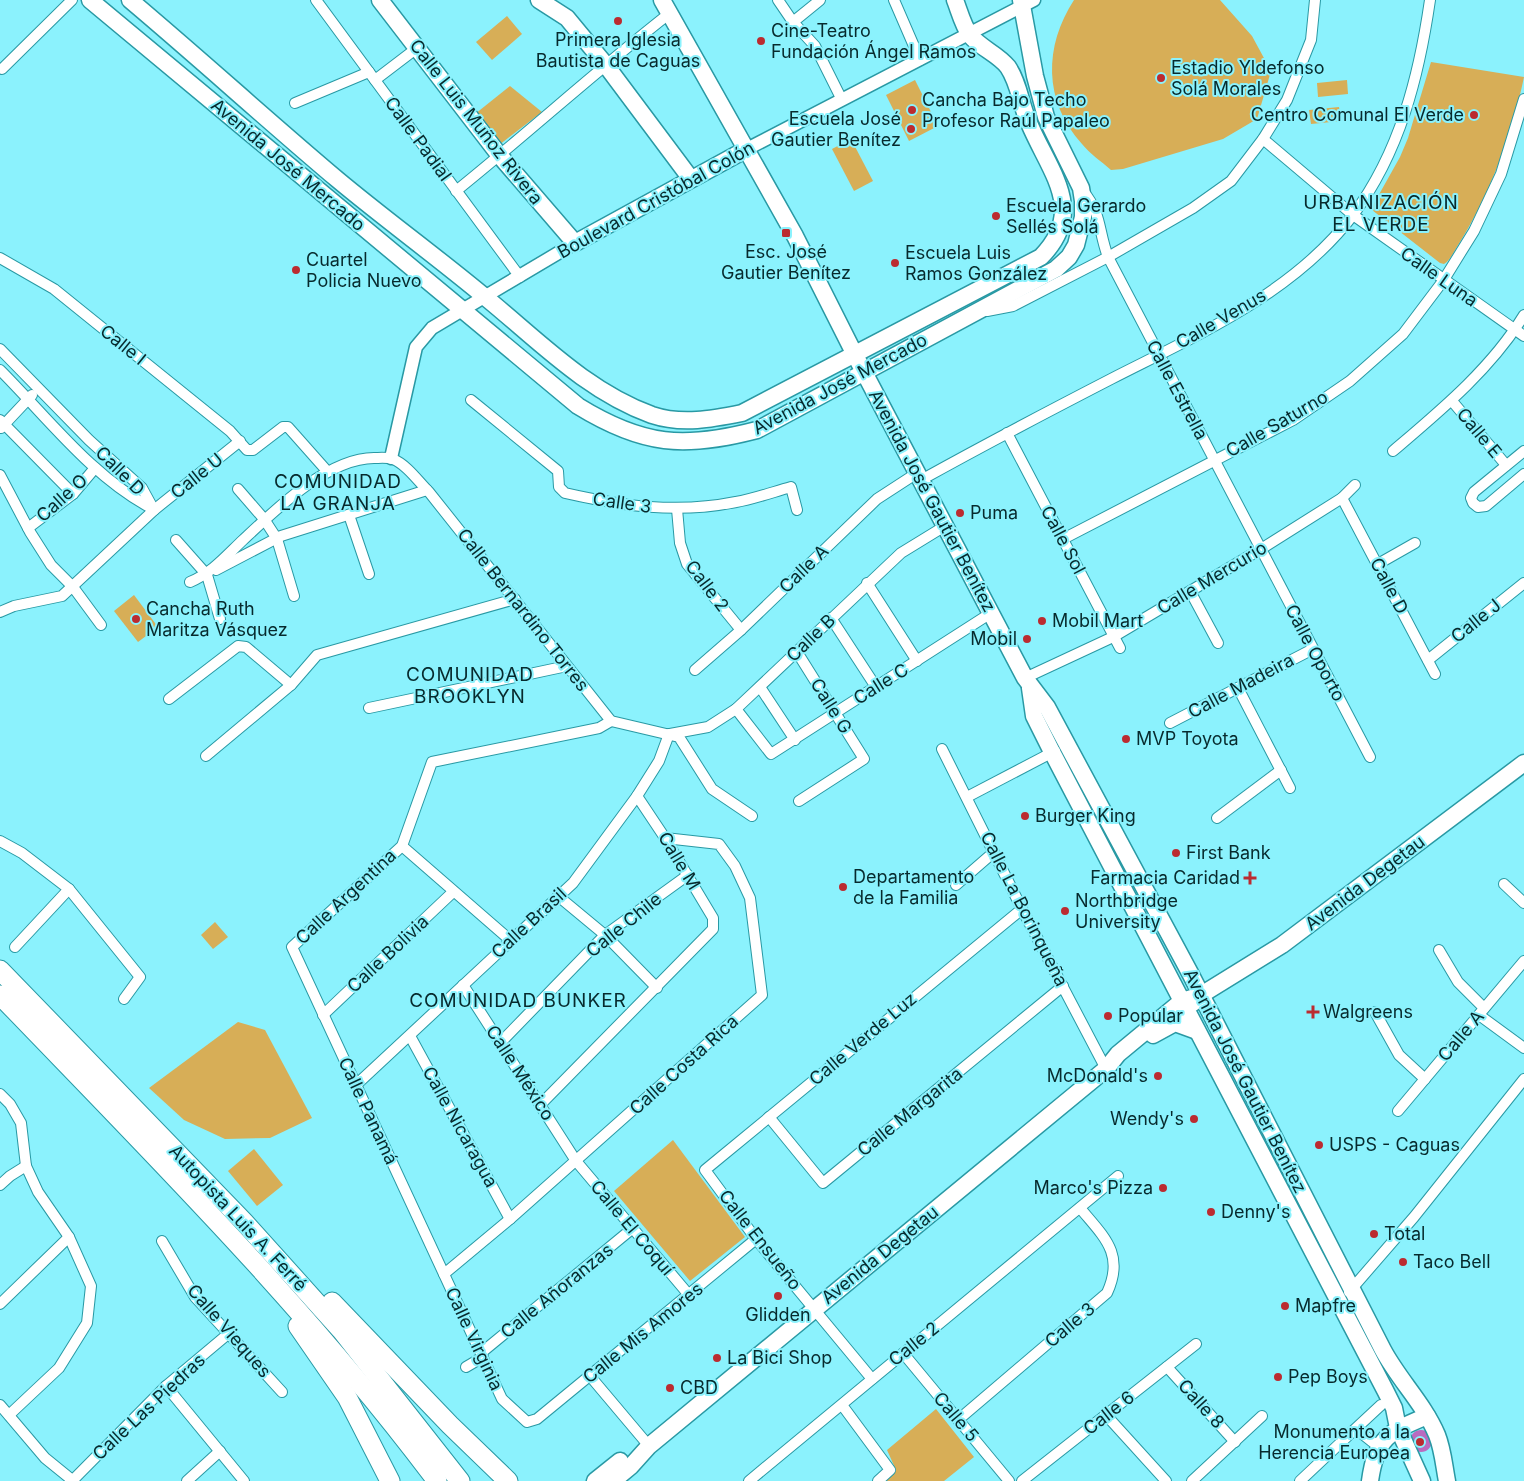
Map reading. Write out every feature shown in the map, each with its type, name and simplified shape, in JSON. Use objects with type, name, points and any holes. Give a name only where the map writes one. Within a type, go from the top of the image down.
[{"type":"highway","name":"Autopista Luis A. Ferré","points":[[0,970],[244,1222],[342,1331],[460,1481]]},
{"type":"highway","name":"Autopista Luis A. Ferré","points":[[0,995],[223,1227],[353,1372],[437,1481]]},
{"type":"highway","points":[[244,1222],[292,1259],[450,1425],[508,1481]]},
{"type":"highway","points":[[223,1227],[325,1362],[347,1397],[390,1481]]},
{"type":"main road","name":"Avenida José Mercado","points":[[90,0],[578,406],[625,430],[657,440],[697,443],[757,430],[1056,269],[1069,257],[1076,245],[1083,217],[1081,188],[1046,117],[1032,58],[1026,2]]},
{"type":"main road","name":"Avenida José Mercado","points":[[130,0],[338,180],[484,296],[569,368],[596,388],[620,402],[654,416],[680,421],[705,420],[742,413],[1041,257],[1054,241],[1063,223],[1064,202],[1028,122],[1016,80],[1006,64],[969,35]]},
{"type":"main road","name":"Calle Luis Muñoz Rivera","points":[[380,0],[500,156],[575,243]]},
{"type":"main road","points":[[539,0],[567,18],[605,64],[691,179]]},
{"type":"main road","points":[[955,0],[969,35]]},
{"type":"main road","name":"Avenida José Gautier Benítez","points":[[666,7],[795,236],[864,373],[1027,682],[1047,707],[1067,744],[1201,995],[1394,1370],[1427,1416],[1441,1445],[1447,1481]]},
{"type":"main road","points":[[1006,64],[1032,58]]},
{"type":"main road","name":"Boulevard Cristóbal Colón","points":[[575,243],[745,150]]},
{"type":"main road","name":"Avenida José Gautier Benítez","points":[[1027,682],[1034,716],[1394,1408],[1398,1428],[1422,1481]]},
{"type":"main road","name":"Avenida Degetau","points":[[1109,1066],[1118,1054],[1184,1005],[1282,945],[1524,764]]},
{"type":"main road","name":"Avenida Degetau","points":[[613,1481],[631,1466],[649,1446],[1109,1066],[1121,1060],[1151,1036],[1184,1005]]},
{"type":"main road","points":[[1151,1036],[1175,1023],[1197,1031]]},
{"type":"main road","points":[[1370,1481],[1383,1440],[1398,1428],[1427,1416]]},
{"type":"main road","name":"Avenida Degetau","points":[[595,1481],[624,1458],[649,1446]]},
{"type":"main road","points":[[1377,1454],[1390,1449],[1396,1450],[1414,1461]]},
{"type":"street","points":[[2,68],[72,0]]},
{"type":"street","name":"Calle Padial","points":[[316,0],[520,276]]},
{"type":"street","points":[[778,0],[793,22],[815,46],[842,100]]},
{"type":"street","points":[[793,22],[820,0]]},
{"type":"street","points":[[894,0],[920,60]]},
{"type":"street","points":[[975,313],[1013,306],[1108,257],[1193,208],[1231,181],[1263,139],[1288,100],[1311,40],[1315,0]]},
{"type":"street","name":"Calle Venus","points":[[919,477],[1158,355],[1257,302],[1316,254],[1353,215],[1379,172],[1410,103],[1423,49],[1430,0]]},
{"type":"street","name":"Boulevard Cristóbal Colón","points":[[745,150],[969,35],[1026,2]]},
{"type":"street","points":[[456,191],[500,156],[605,64],[666,7]]},
{"type":"street","points":[[295,103],[372,76],[417,48]]},
{"type":"street","name":"Calle Saturno","points":[[1063,539],[1293,420],[1350,381],[1403,334],[1443,281],[1474,231],[1501,174],[1524,99]]},
{"type":"street","name":"Calle Luna","points":[[1263,139],[1353,215],[1443,281],[1524,336]]},
{"type":"street","name":"Calle Estrella","points":[[1081,188],[1095,205],[1099,220],[1100,236],[1108,257],[1261,549]]},
{"type":"street","name":"Boulevard Cristóbal Colón","points":[[391,458],[416,347],[432,328],[575,243]]},
{"type":"street","name":"Calle I","points":[[2,263],[54,289],[240,441]]},
{"type":"street","points":[[1393,451],[1452,401],[1515,329],[1524,315]]},
{"type":"street","name":"Calle D","points":[[0,349],[89,440],[142,488],[154,510]]},
{"type":"street","name":"Calle D","points":[[0,370],[95,468],[134,499],[154,510]]},
{"type":"street","points":[[38,388],[2,424],[73,494]]},
{"type":"street","name":"Calle 3","points":[[471,400],[558,471],[560,487],[565,493],[619,505],[676,509],[735,502],[791,487],[797,510]]},
{"type":"street","name":"Calle E","points":[[1452,401],[1506,465]]},
{"type":"street","points":[[240,441],[248,450],[254,450],[282,427],[288,427],[326,471]]},
{"type":"street","name":"Calle Sol","points":[[1007,433],[1120,648]]},
{"type":"street","name":"Calle U","points":[[0,612],[14,606],[62,596],[154,510],[240,441]]},
{"type":"street","points":[[1524,451],[1474,492],[1471,498],[1473,504],[1478,507],[1486,506],[1524,474]]},
{"type":"street","points":[[206,575],[264,519],[326,471],[351,461],[369,458],[391,458]]},
{"type":"street","name":"Calle Bernardino Torres","points":[[391,458],[403,465],[427,490],[611,721]]},
{"type":"street","name":"Calle O","points":[[28,528],[73,494],[95,468]]},
{"type":"street","name":"Calle O","points":[[0,475],[4,491],[51,564],[73,587],[101,625]]},
{"type":"street","name":"Calle A","points":[[695,670],[742,630],[877,499],[919,477]]},
{"type":"street","name":"Calle Mercurio","points":[[1027,682],[1113,637],[1261,549],[1342,498],[1355,485]]},
{"type":"street","points":[[238,489],[264,519],[277,538],[294,596]]},
{"type":"street","points":[[190,582],[277,538],[427,490]]},
{"type":"street","name":"Calle D","points":[[1342,498],[1435,674]]},
{"type":"street","name":"Calle 2","points":[[676,509],[680,542],[687,564],[742,630]]},
{"type":"street","points":[[349,515],[369,574]]},
{"type":"street","name":"Calle B","points":[[669,734],[708,727],[736,708],[901,553],[945,526]]},
{"type":"street","points":[[176,540],[206,575],[220,619]]},
{"type":"street","points":[[1378,564],[1415,544]]},
{"type":"street","name":"Calle Oporto","points":[[1261,549],[1370,757]]},
{"type":"street","name":"Calle J","points":[[1428,660],[1524,582]]},
{"type":"street","points":[[867,583],[917,661]]},
{"type":"street","points":[[1190,591],[1218,643]]},
{"type":"street","points":[[206,756],[291,685],[317,656],[515,599]]},
{"type":"street","name":"Calle C","points":[[736,708],[771,754],[991,613]]},
{"type":"street","points":[[831,618],[876,687]]},
{"type":"street","points":[[169,699],[238,646],[246,647],[291,685]]},
{"type":"street","name":"Calle Madeira","points":[[1170,723],[1312,648]]},
{"type":"street","name":"Calle G","points":[[797,652],[864,759],[800,801]]},
{"type":"street","points":[[369,708],[567,666]]},
{"type":"street","points":[[760,687],[794,740]]},
{"type":"street","points":[[1238,688],[1290,788]]},
{"type":"street","points":[[611,721],[679,737],[712,789],[752,816]]},
{"type":"street","name":"Calle Argentina","points":[[292,947],[402,846],[432,762],[600,728],[611,721]]},
{"type":"street","name":"Calle Brasil","points":[[356,1085],[573,883],[637,796],[659,762],[669,734]]},
{"type":"street","points":[[967,797],[1067,744]]},
{"type":"street","name":"Calle La Borinqueña","points":[[942,749],[1022,909],[1109,1066]]},
{"type":"street","points":[[1217,818],[1281,770]]},
{"type":"street","name":"Calle M","points":[[637,796],[666,838],[713,918],[713,929],[657,988]]},
{"type":"street","name":"Calle Costa Rica","points":[[444,1274],[510,1219],[762,995],[750,898],[735,866],[719,844],[666,838]]},
{"type":"street","points":[[0,841],[22,854],[68,889],[140,977],[124,999]]},
{"type":"street","points":[[402,846],[510,940]]},
{"type":"street","points":[[956,885],[994,852]]},
{"type":"street","name":"Calle Chile","points":[[501,1042],[605,935],[688,875]]},
{"type":"street","points":[[1504,884],[1524,903]]},
{"type":"street","points":[[15,946],[68,889]]},
{"type":"street","name":"Calle Bolivia","points":[[323,1015],[453,892]]},
{"type":"street","points":[[541,1104],[657,988],[605,935],[558,896]]},
{"type":"street","name":"Calle Verde Luz","points":[[705,1170],[1022,909]]},
{"type":"street","name":"Calle Panamá","points":[[292,947],[444,1274]]},
{"type":"street","points":[[1439,950],[1458,982],[1482,1011],[1524,1048]]},
{"type":"street","name":"Calle A","points":[[1398,1111],[1524,961]]},
{"type":"street","name":"Calle México","points":[[463,985],[576,1161]]},
{"type":"street","name":"Calle Margarita","points":[[769,1117],[823,1183],[1063,986]]},
{"type":"street","points":[[1375,1012],[1399,1055],[1425,1079]]},
{"type":"street","name":"Calle Nicaragua","points":[[410,1036],[510,1219]]},
{"type":"street","points":[[1337,1298],[1352,1290],[1524,1079]]},
{"type":"street","points":[[0,1094],[10,1104],[21,1123],[26,1166],[38,1192],[69,1236],[91,1286],[87,1323],[59,1368],[9,1415]]},
{"type":"street","name":"Calle El Coquí","points":[[576,1161],[689,1295]]},
{"type":"street","points":[[0,1185],[26,1166]]},
{"type":"street","name":"Calle Ensueño","points":[[705,1170],[756,1239],[872,1379]]},
{"type":"street","name":"Calle 2","points":[[749,1481],[1118,1176]]},
{"type":"street","name":"Calle 3","points":[[958,1420],[1107,1293],[1114,1278],[1115,1258],[1103,1236],[1080,1208]]},
{"type":"street","name":"Calle Añoranzas","points":[[466,1367],[633,1228]]},
{"type":"street","points":[[0,1304],[69,1236]]},
{"type":"street","name":"Calle Mis Amores","points":[[527,1422],[538,1419],[756,1239]]},
{"type":"street","name":"Calle Vieques","points":[[162,1241],[195,1297],[282,1392]]},
{"type":"street","name":"Calle Virginia","points":[[444,1274],[502,1399],[527,1422]]},
{"type":"street","name":"Calle Las Piedras","points":[[72,1480],[166,1386],[228,1334]]},
{"type":"street","name":"Calle 6","points":[[1022,1481],[1196,1344]]},
{"type":"street","name":"Calle 5","points":[[903,1353],[1008,1481]]},
{"type":"street","name":"Calle 8","points":[[1167,1367],[1235,1442]]},
{"type":"street","points":[[590,1376],[649,1446]]},
{"type":"street","points":[[166,1386],[244,1481]]},
{"type":"street","points":[[0,1405],[45,1458],[72,1480]]},
{"type":"street","points":[[842,1405],[890,1470],[878,1481]]},
{"type":"street","points":[[1300,1481],[1381,1405]]},
{"type":"street","points":[[1106,1415],[1166,1481]]},
{"type":"street","name":"Calle 8","points":[[1192,1481],[1262,1416]]},
{"type":"street","points":[[1352,1432],[1360,1432],[1377,1454]]},
{"type":"street","points":[[187,1481],[220,1451]]},
{"type":"shaded area","name":"Estadio Yldefonso Solá Morales","points":[[1074,0],[1220,0],[1252,36],[1271,71],[1257,119],[1223,139],[1123,169],[1111,170],[1085,148],[1069,127],[1060,110],[1054,92],[1053,54],[1064,18]]},
{"type":"shaded area","points":[[507,16],[522,34],[492,60],[476,42]]},
{"type":"shaded area","points":[[1431,62],[1524,77],[1507,141],[1491,183],[1471,223],[1451,257],[1444,264],[1440,263],[1372,210],[1408,138]]},
{"type":"shaded area","name":"Cancha Bajo Techo Profesor Raúl Papaleo","points":[[915,80],[938,126],[909,141],[886,95]]},
{"type":"shaded area","points":[[1347,80],[1348,94],[1318,97],[1317,83]]},
{"type":"shaded area","points":[[510,86],[542,112],[499,145],[475,114]]},
{"type":"shaded area","points":[[1339,107],[1341,121],[1311,124],[1309,110]]},
{"type":"shaded area","points":[[851,139],[873,181],[854,191],[832,149]]},
{"type":"shaded area","name":"Cancha Ruth Maritza Vásquez","points":[[134,595],[158,627],[138,642],[114,611]]},
{"type":"shaded area","points":[[215,922],[228,937],[213,949],[201,935]]},
{"type":"shaded area","points":[[238,1022],[265,1030],[312,1118],[270,1138],[225,1139],[184,1120],[149,1088]]},
{"type":"shaded area","points":[[673,1140],[745,1237],[690,1281],[614,1191]]},
{"type":"shaded area","points":[[254,1149],[283,1185],[257,1206],[228,1171]]},
{"type":"shaded area","points":[[936,1409],[974,1457],[944,1481],[886,1481],[896,1470],[887,1450]]},
{"type":"shaded area","points":[[1421,1430],[1429,1433],[1432,1441],[1429,1449],[1421,1452],[1413,1449],[1410,1441],[1413,1433]]},
{"type":"place","name":"Primera Iglesia Bautista de Caguas","points":[[618,21]]},
{"type":"place","name":"Cine-Teatro Fundación Ángel Ramos","points":[[761,41]]},
{"type":"place","name":"Estadio Yldefonso Solá Morales","points":[[1161,78]]},
{"type":"place","name":"Cancha Bajo Techo Profesor Raúl Papaleo","points":[[912,110]]},
{"type":"place","name":"Centro Comunal El Verde","points":[[1474,115]]},
{"type":"place","name":"Escuela José Gautier Benítez","points":[[911,129]]},
{"type":"place","name":"Escuela Gerardo Sellés Solá","points":[[996,216]]},
{"type":"place","name":"Esc. José Gautier Benítez","points":[[786,233]]},
{"type":"place","name":"Escuela Luis Ramos González","points":[[895,263]]},
{"type":"place","name":"Cuartel Policia Nuevo","points":[[296,270]]},
{"type":"place","name":"Puma","points":[[960,513]]},
{"type":"place","name":"Cancha Ruth Maritza Vásquez","points":[[136,619]]},
{"type":"place","name":"Mobil Mart","points":[[1042,621]]},
{"type":"place","name":"Mobil","points":[[1027,639]]},
{"type":"place","name":"MVP Toyota","points":[[1126,739]]},
{"type":"place","name":"Burger King","points":[[1025,816]]},
{"type":"place","name":"First Bank","points":[[1176,853]]},
{"type":"place","name":"Farmacia Caridad","points":[[1250,878]]},
{"type":"place","name":"Departamento de la Familia","points":[[843,887]]},
{"type":"place","name":"Northbridge University","points":[[1065,911]]},
{"type":"place","name":"Walgreens","points":[[1313,1012]]},
{"type":"place","name":"Popular","points":[[1108,1016]]},
{"type":"place","name":"McDonald's","points":[[1158,1076]]},
{"type":"place","name":"Wendy's","points":[[1194,1119]]},
{"type":"place","name":"USPS - Caguas","points":[[1319,1145]]},
{"type":"place","name":"Marco's Pizza","points":[[1163,1188]]},
{"type":"place","name":"Denny's","points":[[1211,1212]]},
{"type":"place","name":"Total","points":[[1374,1234]]},
{"type":"place","name":"Taco Bell","points":[[1403,1262]]},
{"type":"place","name":"Glidden","points":[[778,1296]]},
{"type":"place","name":"Mapfre","points":[[1285,1306]]},
{"type":"place","name":"La Bici Shop","points":[[717,1358]]},
{"type":"place","name":"Pep Boys","points":[[1278,1377]]},
{"type":"place","name":"CBD","points":[[670,1388]]},
{"type":"place","name":"Monumento a la Herencia Europea","points":[[1420,1442]]},
{"type":"district","name":"URBANIZACIÓN EL VERDE","points":[[1381,213]]},
{"type":"district","name":"COMUNIDAD LA GRANJA","points":[[338,492]]},
{"type":"district","name":"COMUNIDAD BROOKLYN","points":[[470,685]]},
{"type":"district","name":"COMUNIDAD BUNKER","points":[[518,1000]]}]
